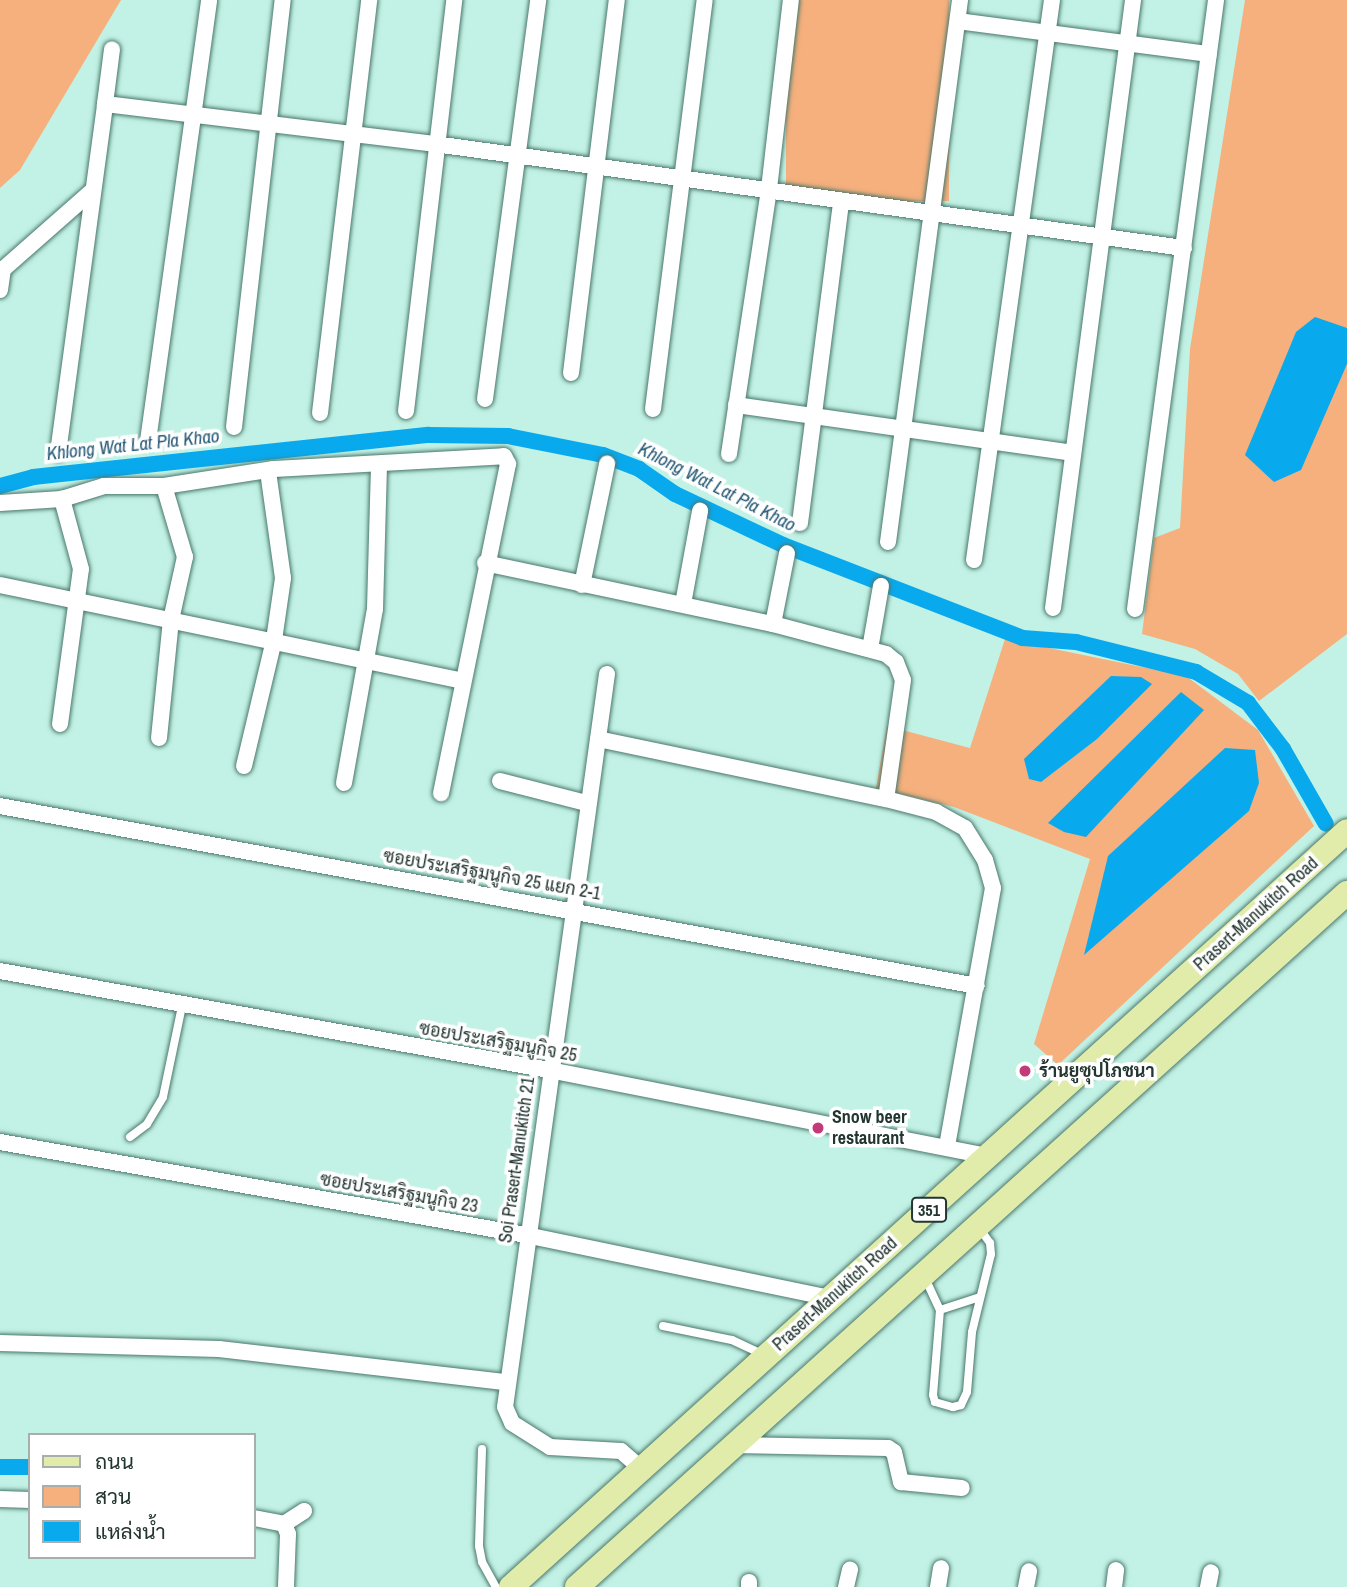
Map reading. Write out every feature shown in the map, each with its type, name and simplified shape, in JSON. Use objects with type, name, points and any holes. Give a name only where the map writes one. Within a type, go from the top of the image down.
[{"type":"main road","name":"Prasert-Manukitch Road","points":[[511,1587],[1347,831]]},
{"type":"main road","name":"351","points":[[577,1587],[1347,893]]},
{"type":"street","points":[[148,441],[209,0]]},
{"type":"street","points":[[234,427],[283,0]]},
{"type":"street","points":[[320,413],[369,0]]},
{"type":"street","points":[[405,411],[454,0]]},
{"type":"street","points":[[485,399],[520,157],[538,0]]},
{"type":"street","points":[[571,373],[617,0]]},
{"type":"street","points":[[653,409],[705,0]]},
{"type":"street","points":[[729,454],[769,190],[791,0]]},
{"type":"street","points":[[888,542],[960,0]]},
{"type":"street","points":[[974,560],[1052,0]]},
{"type":"street","points":[[1053,608],[1133,0]]},
{"type":"street","points":[[1135,609],[1216,0]]},
{"type":"street","points":[[958,21],[1209,54]]},
{"type":"street","points":[[58,453],[112,49]]},
{"type":"street","points":[[105,104],[352,136],[436,144],[682,177],[931,215],[1184,248]]},
{"type":"street","points":[[0,290],[1,270],[92,191]]},
{"type":"street","points":[[800,523],[841,201]]},
{"type":"street","points":[[736,405],[1073,453]]},
{"type":"street","points":[[0,503],[62,499],[104,486],[164,486],[268,471],[505,457],[508,464],[485,562],[441,793]]},
{"type":"street","points":[[344,783],[368,658],[378,578],[379,464]]},
{"type":"street","points":[[582,585],[607,464]]},
{"type":"street","points":[[244,766],[274,640],[283,578],[268,471]]},
{"type":"street","points":[[159,738],[171,620],[185,557],[164,486]]},
{"type":"street","points":[[60,724],[81,569],[62,499]]},
{"type":"street","points":[[682,604],[700,511]]},
{"type":"street","points":[[773,624],[787,553]]},
{"type":"street","points":[[485,562],[773,624],[870,649],[896,662],[903,680],[886,799]]},
{"type":"street","points":[[0,584],[76,603],[368,658],[462,681]]},
{"type":"street","points":[[870,649],[881,586]]},
{"type":"street","name":"Soi Prasert-Manukitch 21","points":[[607,674],[571,909],[506,1382],[505,1407],[512,1423],[528,1436],[550,1447],[621,1451],[642,1469]]},
{"type":"street","points":[[598,739],[886,799],[952,819],[965,828],[985,860],[993,888],[947,1146]]},
{"type":"street","points":[[500,781],[586,803]]},
{"type":"street","name":"ซอยประเสริฐมนูกิจ 25 แยก 2-1","points":[[0,806],[571,909],[977,986]]},
{"type":"street","name":"ซอยประเสริฐมนูกิจ 25","points":[[0,971],[182,1006],[549,1070],[989,1156]]},
{"type":"street","name":"ซอยประเสริฐมนูกิจ 23","points":[[0,1142],[526,1235],[830,1298]]},
{"type":"street","points":[[0,1343],[219,1349],[506,1382]]},
{"type":"street","points":[[735,1444],[888,1448],[894,1452],[901,1482],[962,1488]]},
{"type":"street","points":[[0,1499],[28,1500]]},
{"type":"street","points":[[256,1518],[284,1524],[304,1511]]},
{"type":"street","points":[[284,1524],[288,1534],[286,1587]]},
{"type":"street","points":[[938,1587],[941,1568]]},
{"type":"street","points":[[846,1587],[850,1569]]},
{"type":"street","points":[[1114,1587],[1116,1570]]},
{"type":"lane","points":[[130,1137],[147,1124],[163,1097],[182,1006]]},
{"type":"lane","points":[[923,1275],[940,1310],[933,1395],[936,1402],[953,1407],[961,1405],[967,1392],[980,1297],[991,1254],[990,1243],[978,1226]]},
{"type":"lane","points":[[940,1310],[980,1297]]},
{"type":"lane","points":[[663,1326],[732,1340],[766,1356]]},
{"type":"lane","points":[[482,1449],[479,1546],[482,1562],[496,1587]]},
{"type":"green space","points":[[0,0],[121,0],[20,170],[0,188]]},
{"type":"green space","points":[[786,0],[949,0],[949,201],[786,201]]},
{"type":"green space","points":[[1245,0],[1347,0],[1347,634],[1259,701],[1238,674],[1195,649],[1142,634],[1154,538],[1180,528],[1190,349]]},
{"type":"green space","points":[[1005,639],[1186,676],[1258,730],[1314,826],[1058,1065],[1034,1044],[1090,859],[954,807],[876,788],[887,726],[970,748]]},
{"type":"water","points":[[1315,317],[1347,328],[1347,364],[1301,470],[1274,482],[1245,455],[1296,332]]},
{"type":"water","points":[[1111,676],[1141,677],[1152,684],[1097,739],[1041,782],[1029,779],[1024,759]]},
{"type":"water","points":[[1181,692],[1204,710],[1086,837],[1064,832],[1048,823]]},
{"type":"water","points":[[1225,748],[1255,750],[1259,783],[1249,811],[1084,955],[1108,856]]},
{"type":"waterway","name":"Khlong Wat Lat Pla Khao","points":[[0,486],[33,477],[429,435],[508,436],[603,455],[639,469],[675,494],[783,545],[1023,638],[1076,642],[1196,672],[1248,703],[1283,749],[1326,824]]},
{"type":"waterway","points":[[0,1467],[28,1467]]},
{"type":"place","name":"ร้านยูซุปโภชนา","points":[[1025,1071]]},
{"type":"place","name":"Snow beer restaurant","points":[[818,1128]]}]
